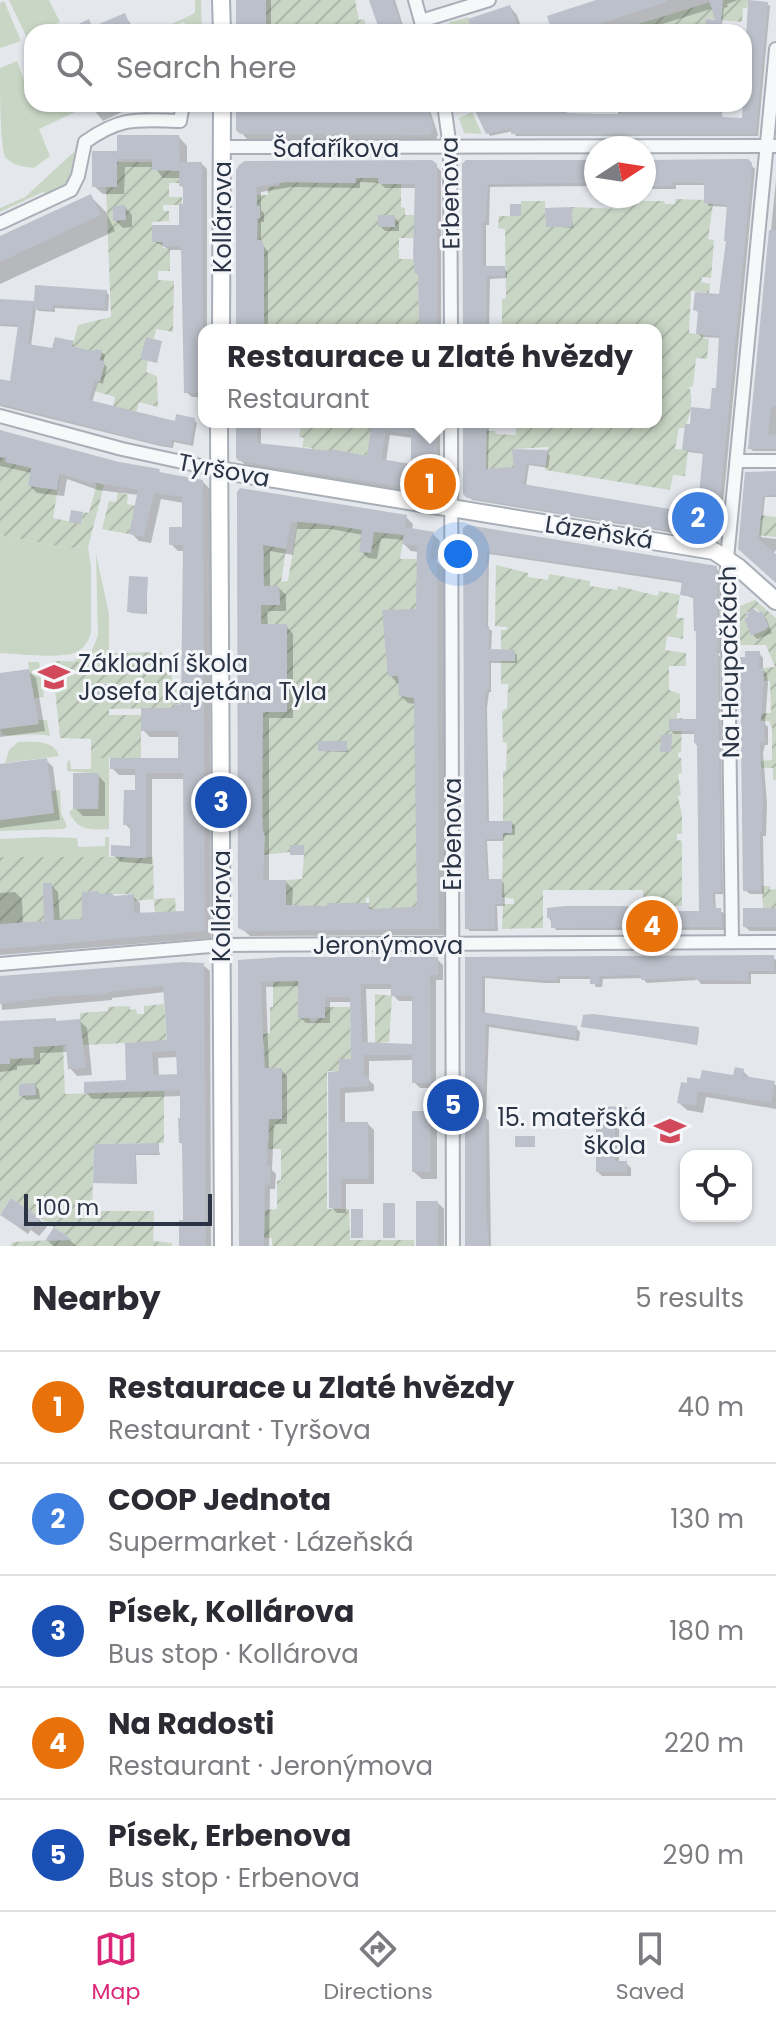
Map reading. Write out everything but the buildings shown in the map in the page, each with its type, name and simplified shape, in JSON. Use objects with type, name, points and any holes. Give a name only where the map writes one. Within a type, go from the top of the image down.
[{"type":"main road","points":[[221,0],[222,24]]},
{"type":"main road","name":"Kollárova","points":[[221,324],[222,112]]},
{"type":"main road","name":"Kollárova","points":[[219,428],[223,1246]]},
{"type":"main road","name":"Tyršova","points":[[219,470],[452,507]]},
{"type":"main road","name":"Lázeňská","points":[[452,507],[714,551],[776,601]]},
{"type":"street","points":[[415,0],[422,24]]},
{"type":"street","points":[[428,24],[489,0]]},
{"type":"street","name":"Na Houpačkách","points":[[732,942],[727,559],[771,146],[776,49]]},
{"type":"street","points":[[0,223],[71,190],[78,176],[85,142],[105,127],[133,120],[180,121],[182,112]]},
{"type":"street","name":"Erbenova","points":[[445,112],[450,148],[451,324]]},
{"type":"street","name":"Šafaříkova","points":[[222,147],[771,146]]},
{"type":"street","name":"Tyršova","points":[[0,416],[122,449],[219,470]]},
{"type":"street","name":"Erbenova","points":[[451,428],[453,1246]]},
{"type":"street","points":[[737,461],[776,461]]},
{"type":"street","name":"Jeronýmova","points":[[0,964],[222,945],[776,942]]},
{"type":"green space","points":[[9,0],[49,0],[60,22],[24,24],[24,32]]},
{"type":"green space","points":[[195,0],[201,0],[202,24],[172,24],[195,13]]},
{"type":"green space","points":[[266,0],[355,0],[359,20],[364,19],[365,24],[266,24]]},
{"type":"green space","points":[[717,0],[748,0],[747,8],[743,8],[742,22],[707,19],[706,24],[638,24]]},
{"type":"green space","points":[[4,1],[21,41],[0,48],[0,3]]},
{"type":"green space","points":[[468,17],[470,24],[448,24]]},
{"type":"green space","points":[[17,61],[24,80],[24,112],[75,112],[39,129],[50,156],[34,168],[11,162],[5,157],[0,68]]},
{"type":"green space","points":[[472,112],[482,134],[464,133],[459,118]]},
{"type":"green space","points":[[75,151],[69,180],[52,196],[43,192],[0,212],[0,208],[25,197]]},
{"type":"green space","points":[[117,162],[152,162],[152,170],[163,171],[180,162],[179,183],[169,183],[169,197],[182,197],[182,205],[163,205],[163,211],[169,211],[169,221],[152,222],[153,242],[163,242],[163,248],[170,249],[170,271],[158,271],[158,280],[174,281],[173,332],[156,329],[154,339],[146,337],[146,372],[157,376],[158,407],[139,402],[136,413],[113,407],[115,397],[95,391],[105,362],[100,360],[102,350],[91,351],[58,379],[69,340],[74,340],[78,325],[111,317],[106,187]]},
{"type":"green space","points":[[355,178],[378,178],[401,184],[401,207],[405,208],[405,215],[414,215],[415,238],[399,238],[397,249],[399,259],[415,259],[419,324],[264,324],[257,240],[257,195],[268,195],[268,187],[285,182],[355,183]]},
{"type":"green space","points":[[676,199],[704,200],[704,203],[713,204],[708,239],[714,240],[711,278],[702,277],[701,282],[710,284],[709,293],[691,291],[689,333],[709,339],[707,359],[696,358],[693,386],[689,387],[690,414],[684,428],[679,428],[675,449],[688,450],[685,476],[673,475],[670,490],[545,470],[548,447],[513,449],[522,471],[486,473],[487,431],[516,435],[516,428],[662,428],[662,324],[502,324],[502,299],[506,298],[505,229],[498,228],[499,216],[521,216],[521,201],[545,201],[546,227],[572,227],[572,207],[656,208],[656,201],[664,201],[665,204],[675,204]]},
{"type":"green space","points":[[301,428],[372,428],[367,456],[332,449],[331,452],[302,449],[304,438],[299,437]]},
{"type":"green space","points":[[0,457],[6,458],[6,462],[60,475],[53,518],[81,524],[83,512],[89,513],[97,483],[104,485],[88,547],[68,548],[0,535]]},
{"type":"green space","points":[[118,492],[128,495],[127,504],[136,506],[129,534],[102,529],[109,501],[116,502]]},
{"type":"green space","points":[[760,515],[776,517],[776,537],[757,535]]},
{"type":"green space","points":[[259,518],[290,522],[288,538],[278,537],[276,547],[286,549],[281,582],[288,581],[298,521],[404,535],[400,559],[417,559],[417,646],[412,698],[416,698],[417,911],[369,909],[369,897],[366,898],[366,909],[344,903],[328,903],[327,907],[286,905],[286,880],[302,879],[304,855],[290,845],[290,852],[264,855],[260,735],[263,735],[261,605],[280,604],[279,586],[261,586],[264,553]]},
{"type":"green space","points":[[0,535],[69,548],[88,547],[91,632],[80,650],[50,656],[0,653]]},
{"type":"green space","points":[[96,554],[109,614],[109,662],[73,661],[91,653],[98,635]]},
{"type":"green space","points":[[496,565],[528,573],[528,577],[548,580],[549,574],[590,581],[590,586],[617,590],[618,586],[658,596],[659,591],[680,595],[676,618],[684,618],[683,639],[667,636],[665,650],[686,653],[686,666],[669,666],[669,690],[680,694],[677,718],[682,718],[681,752],[678,753],[681,758],[682,773],[678,774],[681,795],[678,796],[682,834],[677,834],[677,840],[682,841],[682,906],[644,906],[643,890],[543,890],[543,928],[502,929],[503,904],[514,904],[514,899],[502,897],[503,833],[512,833],[512,821],[503,821],[503,772],[506,771],[507,743],[503,742],[502,712],[507,708],[508,684],[501,684],[501,630],[507,630],[507,627],[495,626]]},
{"type":"green space","points":[[755,600],[776,618],[776,780],[773,780],[773,768],[760,768],[760,761],[772,760],[772,728],[769,721],[756,721],[756,714],[771,713],[770,681],[761,681],[763,668],[775,667],[766,645],[740,645],[740,606]],"holes":[[[756,608],[759,613],[762,612],[766,630],[751,636],[744,619],[748,617],[746,613]]]},
{"type":"green space","points":[[162,652],[162,670],[172,674],[172,689],[182,690],[181,705],[175,704],[175,708],[109,709],[109,715],[158,715],[141,728],[141,758],[91,758],[91,739],[60,738],[52,661],[108,662],[109,653]],"holes":[[[92,683],[108,683],[109,700],[92,700]]]},
{"type":"green space","points":[[28,662],[39,662],[44,697],[33,698]]},
{"type":"green space","points":[[38,720],[47,720],[50,736],[3,735],[0,729],[38,724]]},
{"type":"green space","points":[[18,742],[48,744],[59,756],[5,763],[9,750]]},
{"type":"green space","points":[[91,758],[109,758],[109,829],[85,828],[76,823],[69,812],[73,809],[98,809],[99,774],[67,771],[70,759],[71,769],[91,769]]},
{"type":"green space","points":[[60,790],[61,813],[67,826],[64,829],[0,831],[0,820],[53,813],[51,791]]},
{"type":"green space","points":[[105,837],[109,837],[109,858],[0,857],[0,839],[77,838],[78,847],[105,846]]},
{"type":"green space","points":[[0,857],[153,857],[154,899],[134,901],[133,894],[106,894],[108,917],[99,918],[99,915],[87,919],[0,925]],"holes":[[[98,891],[99,911],[91,911],[90,902],[82,903],[82,892]]]},
{"type":"green space","points":[[762,886],[776,889],[776,908],[763,908]]},
{"type":"green space","points":[[175,898],[176,915],[162,912],[155,915],[154,899]]},
{"type":"green space","points":[[276,979],[298,980],[298,1017],[309,1018],[311,1022],[316,1021],[325,1007],[350,1007],[351,1059],[339,1071],[327,1071],[327,1209],[349,1209],[350,1240],[414,1240],[414,1246],[272,1246],[272,1238],[264,1238],[265,1210],[277,1209],[277,1181],[281,1180],[281,1149],[266,1149],[266,1141],[269,1141],[262,1042],[262,1034],[270,1033],[270,1007],[273,1007],[273,982]]},
{"type":"green space","points":[[375,994],[392,996],[389,1042],[375,1043]]},
{"type":"green space","points":[[164,1004],[167,1041],[63,1046],[65,1094],[164,1091],[164,1143],[94,1144],[92,1211],[154,1211],[153,1241],[172,1243],[172,1246],[10,1246],[13,1242],[71,1239],[11,1198],[0,1214],[0,1064],[10,1063],[10,1057],[34,1057],[33,1036],[46,1046],[58,1046],[57,1040],[81,1037],[80,1013],[130,1006],[130,1010],[136,1009],[137,1014],[144,1014],[144,1006]]},
{"type":"place","name":"Restaurace u Zlaté hvězdy","points":[[430,484]]},
{"type":"place","name":"COOP Jednota","points":[[698,518]]},
{"type":"place","name":"Základní škola Josefa Kajetána Tyla","points":[[54,677]]},
{"type":"place","name":"Písek, Kollárova","points":[[221,802]]},
{"type":"place","name":"Na Radosti","points":[[652,926]]},
{"type":"place","name":"Písek, Erbenova","points":[[453,1105]]},
{"type":"place","name":"15. mateřská škola","points":[[670,1131]]}]
